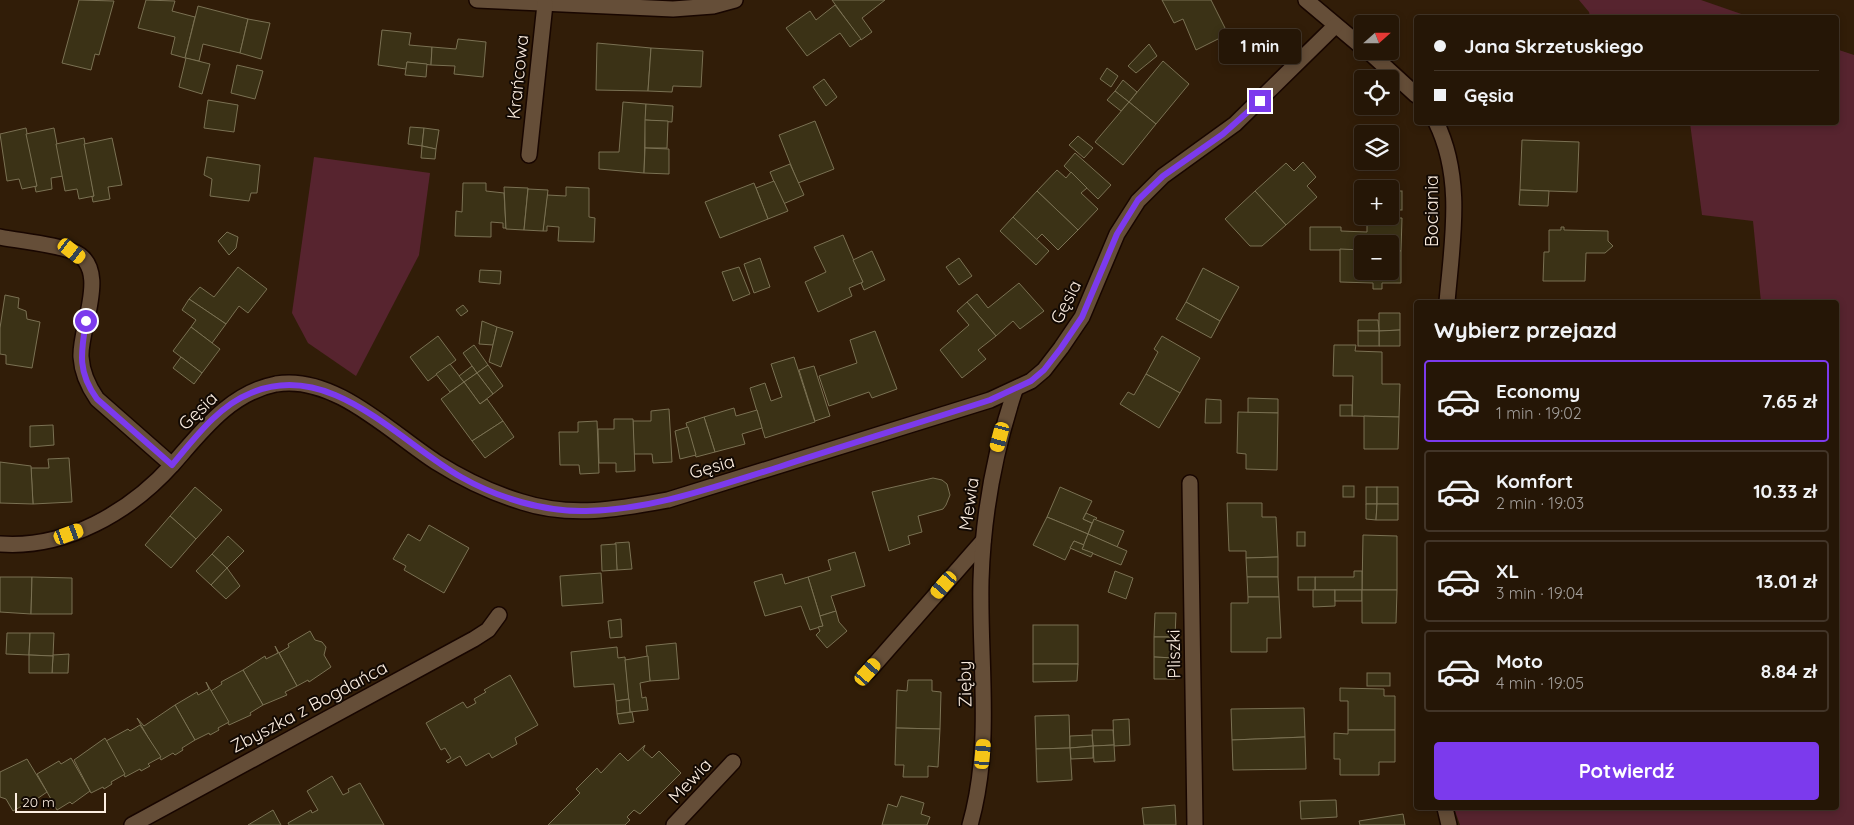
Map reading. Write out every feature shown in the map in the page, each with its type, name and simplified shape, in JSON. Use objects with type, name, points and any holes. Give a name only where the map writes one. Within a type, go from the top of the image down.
[{"type":"street","points":[[477,0],[674,9],[712,6],[735,0]]},
{"type":"street","points":[[1306,0],[1354,41]]},
{"type":"street","name":"Krańcowa","points":[[529,155],[546,4]]},
{"type":"street","name":"Gęsia","points":[[0,544],[25,544],[52,540],[100,522],[130,504],[172,465],[208,425],[233,403],[249,393],[270,386],[297,384],[317,388],[345,399],[436,462],[486,489],[523,503],[564,511],[614,509],[668,500],[1015,390],[1044,370],[1072,334],[1094,291],[1117,234],[1138,200],[1163,176],[1235,124],[1335,26]]},
{"type":"street","points":[[1378,60],[1414,93]]},
{"type":"street","name":"Bociania","points":[[1437,125],[1452,170],[1455,213],[1447,300]]},
{"type":"street","points":[[0,237],[72,251],[85,263],[92,276],[92,287],[81,355],[89,388],[97,399],[172,465]]},
{"type":"street","name":"Mewia","points":[[868,672],[983,541],[985,507],[993,466],[1015,390]]},
{"type":"street","name":"Pliszki","points":[[1190,483],[1195,825]]},
{"type":"street","name":"Zięby","points":[[970,825],[977,797],[985,735],[981,582],[983,541]]},
{"type":"street","name":"Zbyszka z Bogdańca","points":[[132,825],[474,639],[488,630],[499,615]]},
{"type":"street","name":"Mewia","points":[[674,825],[733,762]]},
{"type":"street","points":[[1445,810],[1449,825]]},
{"type":"shaded area","points":[[1579,0],[1701,0],[1744,15],[1590,15]]},
{"type":"shaded area","points":[[1839,50],[1854,55],[1854,825],[1460,825],[1455,810],[1839,810],[1839,300],[1761,300],[1753,221],[1702,215],[1690,125],[1839,125]]},
{"type":"shaded area","points":[[314,157],[430,173],[419,255],[356,376],[308,343],[292,313]]},
{"type":"building","points":[[79,0],[114,1],[99,55],[95,54],[91,70],[62,63]]},
{"type":"building","points":[[146,0],[175,1],[172,11],[195,17],[185,58],[171,54],[175,37],[138,28]]},
{"type":"building","points":[[832,0],[885,0],[862,18],[872,32],[861,40]]},
{"type":"building","points":[[1162,0],[1211,0],[1228,34],[1196,50],[1183,19],[1174,23]]},
{"type":"building","points":[[835,5],[861,39],[850,47],[840,33],[807,56],[786,28],[810,11],[816,20]]},
{"type":"building","points":[[198,6],[248,19],[240,53],[203,44],[199,61],[185,58]]},
{"type":"building","points":[[248,19],[270,23],[261,59],[240,53]]},
{"type":"building","points":[[382,30],[411,33],[409,45],[432,47],[431,65],[407,62],[406,69],[378,65]]},
{"type":"building","points":[[458,39],[486,42],[483,77],[454,74],[455,66],[431,65],[432,47],[456,49]]},
{"type":"building","points":[[597,43],[651,48],[648,91],[596,90]]},
{"type":"building","points":[[1149,44],[1157,56],[1136,73],[1128,66]]},
{"type":"building","points":[[651,48],[703,51],[701,87],[673,86],[672,92],[648,91]]},
{"type":"building","points":[[186,58],[210,64],[202,94],[179,87]]},
{"type":"building","points":[[1163,61],[1189,84],[1156,124],[1129,102]]},
{"type":"building","points":[[407,62],[427,64],[426,77],[405,75]]},
{"type":"building","points":[[237,65],[263,71],[255,99],[231,93]]},
{"type":"building","points":[[1107,68],[1118,76],[1111,87],[1100,79]]},
{"type":"building","points":[[824,79],[837,97],[826,106],[813,87]]},
{"type":"building","points":[[1123,80],[1137,92],[1129,102],[1115,91]]},
{"type":"building","points":[[1115,91],[1129,102],[1121,111],[1107,100]]},
{"type":"building","points":[[208,100],[238,105],[234,132],[204,128]]},
{"type":"building","points":[[623,102],[646,104],[644,173],[599,169],[599,152],[619,152]]},
{"type":"building","points":[[1129,102],[1156,124],[1123,165],[1095,142]]},
{"type":"building","points":[[646,104],[673,106],[672,122],[645,120]]},
{"type":"building","points":[[645,120],[668,121],[667,148],[645,148]]},
{"type":"building","points":[[815,121],[834,169],[798,183],[779,135]]},
{"type":"building","points":[[410,127],[424,128],[422,146],[408,144]]},
{"type":"building","points":[[26,128],[37,186],[22,189],[19,179],[7,181],[0,134]]},
{"type":"building","points":[[54,128],[63,176],[51,178],[52,189],[36,192],[35,187],[37,186],[26,134]]},
{"type":"building","points":[[424,128],[439,130],[436,149],[422,146]]},
{"type":"building","points":[[1078,136],[1093,148],[1084,158],[1069,145]]},
{"type":"building","points":[[84,138],[94,196],[79,199],[77,189],[65,191],[56,144]]},
{"type":"building","points":[[112,138],[122,185],[108,187],[110,199],[93,202],[92,197],[94,196],[84,144]]},
{"type":"building","points":[[1522,140],[1579,142],[1577,192],[1520,190]]},
{"type":"building","points":[[422,146],[436,149],[435,159],[421,158]]},
{"type":"building","points":[[645,148],[669,149],[669,174],[644,173]]},
{"type":"building","points":[[1075,153],[1111,185],[1098,199],[1064,166]]},
{"type":"building","points":[[207,157],[260,165],[257,193],[251,193],[249,201],[210,196],[212,179],[204,175]]},
{"type":"building","points":[[1303,162],[1316,177],[1307,186],[1317,197],[1286,225],[1255,191],[1286,163],[1294,171]]},
{"type":"building","points":[[790,164],[804,195],[783,204],[770,172]]},
{"type":"building","points":[[1057,170],[1066,178],[1071,172],[1087,188],[1081,193],[1098,209],[1078,230],[1037,191]]},
{"type":"building","points":[[774,181],[788,211],[768,219],[756,188]]},
{"type":"building","points":[[463,183],[486,183],[486,191],[504,193],[506,228],[503,228],[503,223],[491,222],[491,237],[455,236],[456,211],[462,212]]},
{"type":"building","points":[[754,183],[768,219],[720,238],[705,202]]},
{"type":"building","points":[[504,187],[528,188],[524,230],[506,229]]},
{"type":"building","points":[[566,187],[589,188],[589,217],[595,218],[594,242],[558,241],[559,227],[547,226],[547,231],[543,231],[547,195],[566,196]]},
{"type":"building","points":[[528,189],[548,190],[543,231],[524,230]]},
{"type":"building","points":[[1520,190],[1549,191],[1548,206],[1519,205]]},
{"type":"building","points":[[1037,191],[1078,230],[1058,250],[1042,234],[1036,240],[1013,217]]},
{"type":"building","points":[[1255,191],[1286,225],[1262,246],[1250,246],[1225,219]]},
{"type":"building","points":[[1399,191],[1402,191],[1402,210],[1399,210]]},
{"type":"building","points":[[1013,217],[1049,251],[1036,265],[1000,231]]},
{"type":"building","points":[[1399,218],[1402,218],[1401,251],[1399,251],[1399,235],[1354,235],[1354,250],[1310,250],[1310,227],[1341,227],[1341,231],[1367,232],[1367,225],[1399,225]]},
{"type":"building","points":[[1561,227],[1564,227],[1564,230],[1608,231],[1608,241],[1613,246],[1605,253],[1586,253],[1585,281],[1543,281],[1544,252],[1549,252],[1549,230],[1561,230]]},
{"type":"building","points":[[227,232],[238,237],[236,248],[229,255],[218,241]]},
{"type":"building","points":[[843,235],[863,282],[849,288],[852,296],[818,312],[805,282],[826,272],[814,247]]},
{"type":"building","points":[[1340,249],[1354,250],[1354,280],[1399,280],[1399,251],[1401,251],[1401,283],[1382,283],[1382,289],[1373,289],[1373,283],[1340,282]]},
{"type":"building","points":[[872,251],[885,280],[864,290],[861,283],[863,282],[853,260]]},
{"type":"building","points":[[760,258],[770,287],[754,293],[744,264]]},
{"type":"building","points":[[959,258],[972,276],[959,285],[946,267]]},
{"type":"building","points":[[238,267],[267,289],[248,313],[239,306],[226,324],[189,299],[200,287],[214,297]]},
{"type":"building","points":[[739,267],[750,294],[733,301],[722,272]]},
{"type":"building","points":[[1203,268],[1239,287],[1220,321],[1186,302]]},
{"type":"building","points":[[480,270],[501,271],[500,284],[479,282]]},
{"type":"building","points":[[1019,283],[1044,311],[1020,329],[1013,321],[996,336],[967,302],[977,294],[988,308]]},
{"type":"building","points":[[5,295],[19,298],[18,308],[26,311],[27,319],[40,322],[32,368],[6,364],[6,355],[0,354],[0,328]]},
{"type":"building","points":[[189,299],[226,324],[212,343],[191,327],[196,320],[182,310]]},
{"type":"building","points":[[967,302],[996,336],[978,350],[986,359],[962,378],[940,350],[969,325],[957,311]]},
{"type":"building","points":[[1186,302],[1220,321],[1211,338],[1176,319]]},
{"type":"building","points":[[463,305],[468,311],[461,316],[456,310]]},
{"type":"building","points":[[1379,313],[1400,313],[1400,330],[1379,331]]},
{"type":"building","points":[[1358,320],[1378,320],[1379,331],[1358,331]]},
{"type":"building","points":[[482,321],[497,327],[493,345],[479,344]]},
{"type":"building","points":[[191,327],[220,349],[202,373],[173,351]]},
{"type":"building","points":[[497,327],[513,332],[501,367],[489,362]]},
{"type":"building","points":[[1400,330],[1400,346],[1379,346],[1379,331]]},
{"type":"building","points":[[875,331],[897,389],[872,398],[869,392],[829,406],[819,376],[857,363],[850,340]]},
{"type":"building","points":[[1358,331],[1379,331],[1379,346],[1358,346]]},
{"type":"building","points":[[438,336],[456,360],[428,381],[410,357]]},
{"type":"building","points":[[1162,336],[1200,358],[1180,393],[1146,374],[1158,352],[1154,349]]},
{"type":"building","points":[[474,345],[488,365],[477,373],[463,353]]},
{"type":"building","points":[[1334,345],[1356,345],[1355,351],[1382,352],[1382,384],[1400,384],[1399,417],[1352,416],[1353,376],[1333,376]]},
{"type":"building","points":[[181,357],[202,373],[194,384],[173,368]]},
{"type":"building","points":[[794,357],[815,422],[765,438],[750,388],[765,383],[771,401],[782,397],[771,364]]},
{"type":"building","points":[[450,364],[464,382],[450,392],[436,374]]},
{"type":"building","points":[[488,365],[503,386],[493,394],[477,373]]},
{"type":"building","points":[[472,366],[477,373],[464,382],[459,376]]},
{"type":"building","points":[[814,366],[830,416],[815,421],[799,370]]},
{"type":"building","points":[[477,373],[493,394],[480,404],[464,382]]},
{"type":"building","points":[[1146,374],[1180,393],[1159,428],[1120,404],[1128,392],[1134,395]]},
{"type":"building","points":[[464,382],[480,404],[487,399],[503,421],[472,441],[441,399]]},
{"type":"building","points":[[1248,398],[1278,399],[1278,413],[1248,413]]},
{"type":"building","points":[[1206,399],[1221,400],[1221,423],[1205,423]]},
{"type":"building","points":[[1340,405],[1352,405],[1352,416],[1340,416]]},
{"type":"building","points":[[734,408],[736,416],[757,410],[762,428],[742,434],[745,444],[715,452],[704,417]]},
{"type":"building","points":[[669,409],[672,462],[653,463],[652,454],[634,454],[633,421],[651,421],[651,411]]},
{"type":"building","points":[[1238,412],[1278,413],[1277,470],[1246,469],[1246,454],[1237,453]]},
{"type":"building","points":[[1364,416],[1399,417],[1398,449],[1364,449]]},
{"type":"building","points":[[704,417],[715,452],[696,457],[686,423]]},
{"type":"building","points":[[614,419],[633,419],[635,471],[616,472],[616,463],[599,463],[598,429],[614,429]]},
{"type":"building","points":[[503,421],[514,437],[485,458],[472,441]]},
{"type":"building","points":[[597,421],[599,473],[580,474],[579,465],[560,465],[559,432],[578,432],[578,422]]},
{"type":"building","points":[[53,425],[54,445],[30,447],[30,426]]},
{"type":"building","points":[[688,427],[696,455],[680,459],[675,431]]},
{"type":"building","points":[[69,458],[72,502],[33,504],[31,468],[49,468],[48,459]]},
{"type":"building","points":[[0,462],[31,466],[33,504],[0,503]]},
{"type":"building","points":[[933,478],[942,480],[947,484],[950,495],[946,505],[943,509],[918,516],[922,532],[908,536],[910,544],[889,551],[872,492]]},
{"type":"building","points":[[1343,486],[1354,486],[1354,497],[1343,497]]},
{"type":"building","points":[[195,487],[222,510],[196,539],[170,516]]},
{"type":"building","points":[[1060,487],[1092,501],[1083,519],[1092,523],[1088,534],[1047,517]]},
{"type":"building","points":[[1366,487],[1377,487],[1377,504],[1366,504]]},
{"type":"building","points":[[1377,487],[1398,487],[1398,504],[1377,504]]},
{"type":"building","points":[[1227,503],[1262,503],[1262,517],[1276,517],[1278,557],[1246,558],[1246,551],[1229,551]]},
{"type":"building","points":[[1366,504],[1377,504],[1376,520],[1366,519]]},
{"type":"building","points":[[1377,504],[1398,504],[1398,520],[1376,520]]},
{"type":"building","points":[[1086,513],[1097,518],[1092,523],[1083,519]]},
{"type":"building","points":[[170,516],[196,539],[171,568],[145,545]]},
{"type":"building","points":[[1047,517],[1088,534],[1084,545],[1074,541],[1065,560],[1033,545]]},
{"type":"building","points":[[1094,519],[1124,531],[1117,547],[1088,534]]},
{"type":"building","points":[[429,525],[469,548],[444,593],[404,570],[406,566],[393,559],[408,534],[420,541]]},
{"type":"building","points":[[1297,532],[1305,532],[1305,546],[1297,546]]},
{"type":"building","points":[[1088,534],[1127,551],[1121,565],[1082,549]]},
{"type":"building","points":[[1363,535],[1397,536],[1397,590],[1362,590]]},
{"type":"building","points":[[228,536],[244,551],[227,568],[212,554]]},
{"type":"building","points":[[1074,541],[1084,545],[1082,549],[1093,553],[1091,557],[1070,548]]},
{"type":"building","points":[[629,542],[632,569],[617,570],[615,543]]},
{"type":"building","points":[[616,544],[617,570],[602,571],[601,545]]},
{"type":"building","points":[[855,552],[865,586],[831,596],[836,611],[820,616],[808,577],[831,570],[828,560]]},
{"type":"building","points":[[212,554],[227,568],[211,585],[196,571]]},
{"type":"building","points":[[1278,557],[1278,577],[1247,577],[1246,558]]},
{"type":"building","points":[[227,568],[240,586],[226,599],[211,585]]},
{"type":"building","points":[[1115,571],[1133,578],[1126,599],[1108,592]]},
{"type":"building","points":[[1354,571],[1362,571],[1362,590],[1315,590],[1315,577],[1354,577]]},
{"type":"building","points":[[601,573],[603,603],[562,606],[560,576]]},
{"type":"building","points":[[782,574],[785,584],[808,577],[823,626],[810,630],[801,606],[765,616],[754,582]]},
{"type":"building","points":[[0,577],[32,577],[31,614],[0,612]]},
{"type":"building","points":[[32,577],[72,578],[72,614],[31,614]]},
{"type":"building","points":[[1247,577],[1278,577],[1279,597],[1248,597]]},
{"type":"building","points":[[1298,577],[1315,577],[1315,590],[1298,590]]},
{"type":"building","points":[[1313,590],[1335,590],[1335,606],[1313,607]]},
{"type":"building","points":[[1335,590],[1362,590],[1362,601],[1335,601]]},
{"type":"building","points":[[1362,590],[1397,590],[1396,623],[1362,623]]},
{"type":"building","points":[[1248,597],[1279,597],[1281,638],[1267,638],[1267,652],[1231,652],[1231,603],[1248,603]]},
{"type":"building","points":[[836,611],[839,622],[847,631],[827,648],[816,635],[820,631],[818,627],[823,626],[820,616]]},
{"type":"building","points":[[1155,613],[1176,613],[1175,637],[1154,637]]},
{"type":"building","points":[[621,619],[622,637],[610,638],[608,621]]},
{"type":"building","points":[[1033,625],[1078,625],[1078,664],[1033,664]]},
{"type":"building","points":[[310,631],[315,640],[322,642],[326,647],[324,655],[331,667],[309,682],[308,680],[297,686],[279,653],[289,647],[288,644]]},
{"type":"building","points":[[7,633],[30,633],[29,655],[6,654]]},
{"type":"building","points":[[30,633],[54,633],[53,656],[29,655]]},
{"type":"building","points":[[1154,637],[1175,637],[1175,658],[1154,657]]},
{"type":"building","points":[[676,643],[679,679],[650,681],[646,646]]},
{"type":"building","points":[[275,646],[297,686],[285,692],[287,695],[263,705],[243,670],[265,656],[266,659],[278,653]]},
{"type":"building","points":[[617,647],[618,658],[625,657],[629,699],[616,701],[614,684],[574,687],[571,652]]},
{"type":"building","points":[[69,654],[68,673],[52,673],[53,655]]},
{"type":"building","points":[[29,655],[53,656],[52,673],[29,673]]},
{"type":"building","points":[[648,656],[650,681],[640,683],[642,698],[646,697],[648,710],[630,712],[625,660]]},
{"type":"building","points":[[1154,657],[1175,658],[1175,679],[1154,679]]},
{"type":"building","points":[[1033,664],[1078,664],[1077,681],[1033,682]]},
{"type":"building","points":[[243,670],[263,705],[250,713],[251,715],[229,725],[211,691],[222,684],[221,682]]},
{"type":"building","points":[[1367,673],[1390,673],[1390,686],[1367,686]]},
{"type":"building","points":[[510,675],[538,725],[515,738],[517,744],[492,758],[489,753],[466,766],[460,756],[448,763],[446,761],[451,758],[445,748],[441,750],[426,723],[463,702],[467,708],[476,703],[474,699],[486,692],[484,690]]},
{"type":"building","points":[[908,680],[932,680],[932,691],[941,692],[940,729],[896,728],[897,690],[907,691]]},
{"type":"building","points":[[206,682],[229,722],[210,735],[209,733],[195,740],[175,705],[197,692],[198,695],[209,689]]},
{"type":"building","points":[[1340,688],[1384,689],[1384,696],[1395,696],[1395,730],[1348,730],[1348,701],[1340,701]]},
{"type":"building","points":[[629,699],[630,712],[617,714],[616,701]]},
{"type":"building","points":[[175,705],[195,740],[175,755],[173,753],[161,760],[137,718],[144,726]]},
{"type":"building","points":[[1304,708],[1305,737],[1232,740],[1231,709]]},
{"type":"building","points":[[632,712],[634,722],[619,724],[617,714]]},
{"type":"building","points":[[1069,715],[1070,748],[1036,749],[1035,716]]},
{"type":"building","points":[[1129,719],[1130,745],[1114,746],[1113,720]]},
{"type":"building","points":[[140,725],[161,757],[148,764],[150,766],[141,771],[140,769],[125,777],[106,741]]},
{"type":"building","points":[[896,728],[940,729],[938,767],[928,766],[928,777],[903,777],[904,765],[895,765]]},
{"type":"building","points":[[1092,730],[1113,730],[1114,745],[1093,746]]},
{"type":"building","points":[[1348,730],[1395,730],[1395,762],[1379,762],[1379,775],[1340,775],[1340,759],[1334,759],[1334,733],[1348,734]]},
{"type":"building","points":[[1092,735],[1093,746],[1070,748],[1070,736]]},
{"type":"building","points":[[1305,737],[1306,769],[1233,770],[1232,740]]},
{"type":"building","points":[[105,738],[125,774],[111,782],[112,784],[104,789],[103,787],[91,793],[74,760]]},
{"type":"building","points":[[645,745],[643,750],[652,758],[659,751],[681,773],[640,814],[634,810],[627,817],[630,820],[625,825],[548,825],[580,793],[576,789],[597,768],[601,773],[620,753],[628,761]]},
{"type":"building","points":[[1114,745],[1115,761],[1094,762],[1093,746]]},
{"type":"building","points":[[1093,746],[1093,758],[1071,759],[1070,748]]},
{"type":"building","points":[[1070,748],[1072,780],[1037,782],[1036,749]]},
{"type":"building","points":[[71,758],[90,791],[72,804],[70,802],[57,810],[37,774],[59,761],[61,764]]},
{"type":"building","points":[[27,759],[47,792],[28,805],[27,803],[13,811],[6,799],[0,797],[0,772]]},
{"type":"building","points":[[332,776],[343,795],[349,792],[348,789],[360,783],[384,825],[289,825],[288,823],[311,810],[312,813],[318,810],[307,791]]},
{"type":"building","points":[[901,796],[924,803],[921,814],[930,817],[927,825],[882,825],[888,804],[897,807]]},
{"type":"building","points":[[1336,800],[1337,817],[1301,819],[1300,801]]},
{"type":"building","points":[[1175,805],[1176,825],[1144,825],[1142,808]]},
{"type":"building","points":[[273,810],[281,825],[248,825]]},
{"type":"building","points":[[1403,814],[1405,825],[1360,825],[1359,821]]},
{"type":"route","points":[[86,321],[81,355],[82,367],[89,388],[97,399],[172,465],[214,418],[233,403],[249,393],[276,384],[297,384],[317,388],[345,399],[436,462],[464,479],[523,503],[564,511],[588,511],[614,509],[668,500],[990,400],[1031,381],[1044,370],[1072,334],[1094,291],[1117,234],[1138,200],[1163,176],[1223,134],[1260,101]]}]
